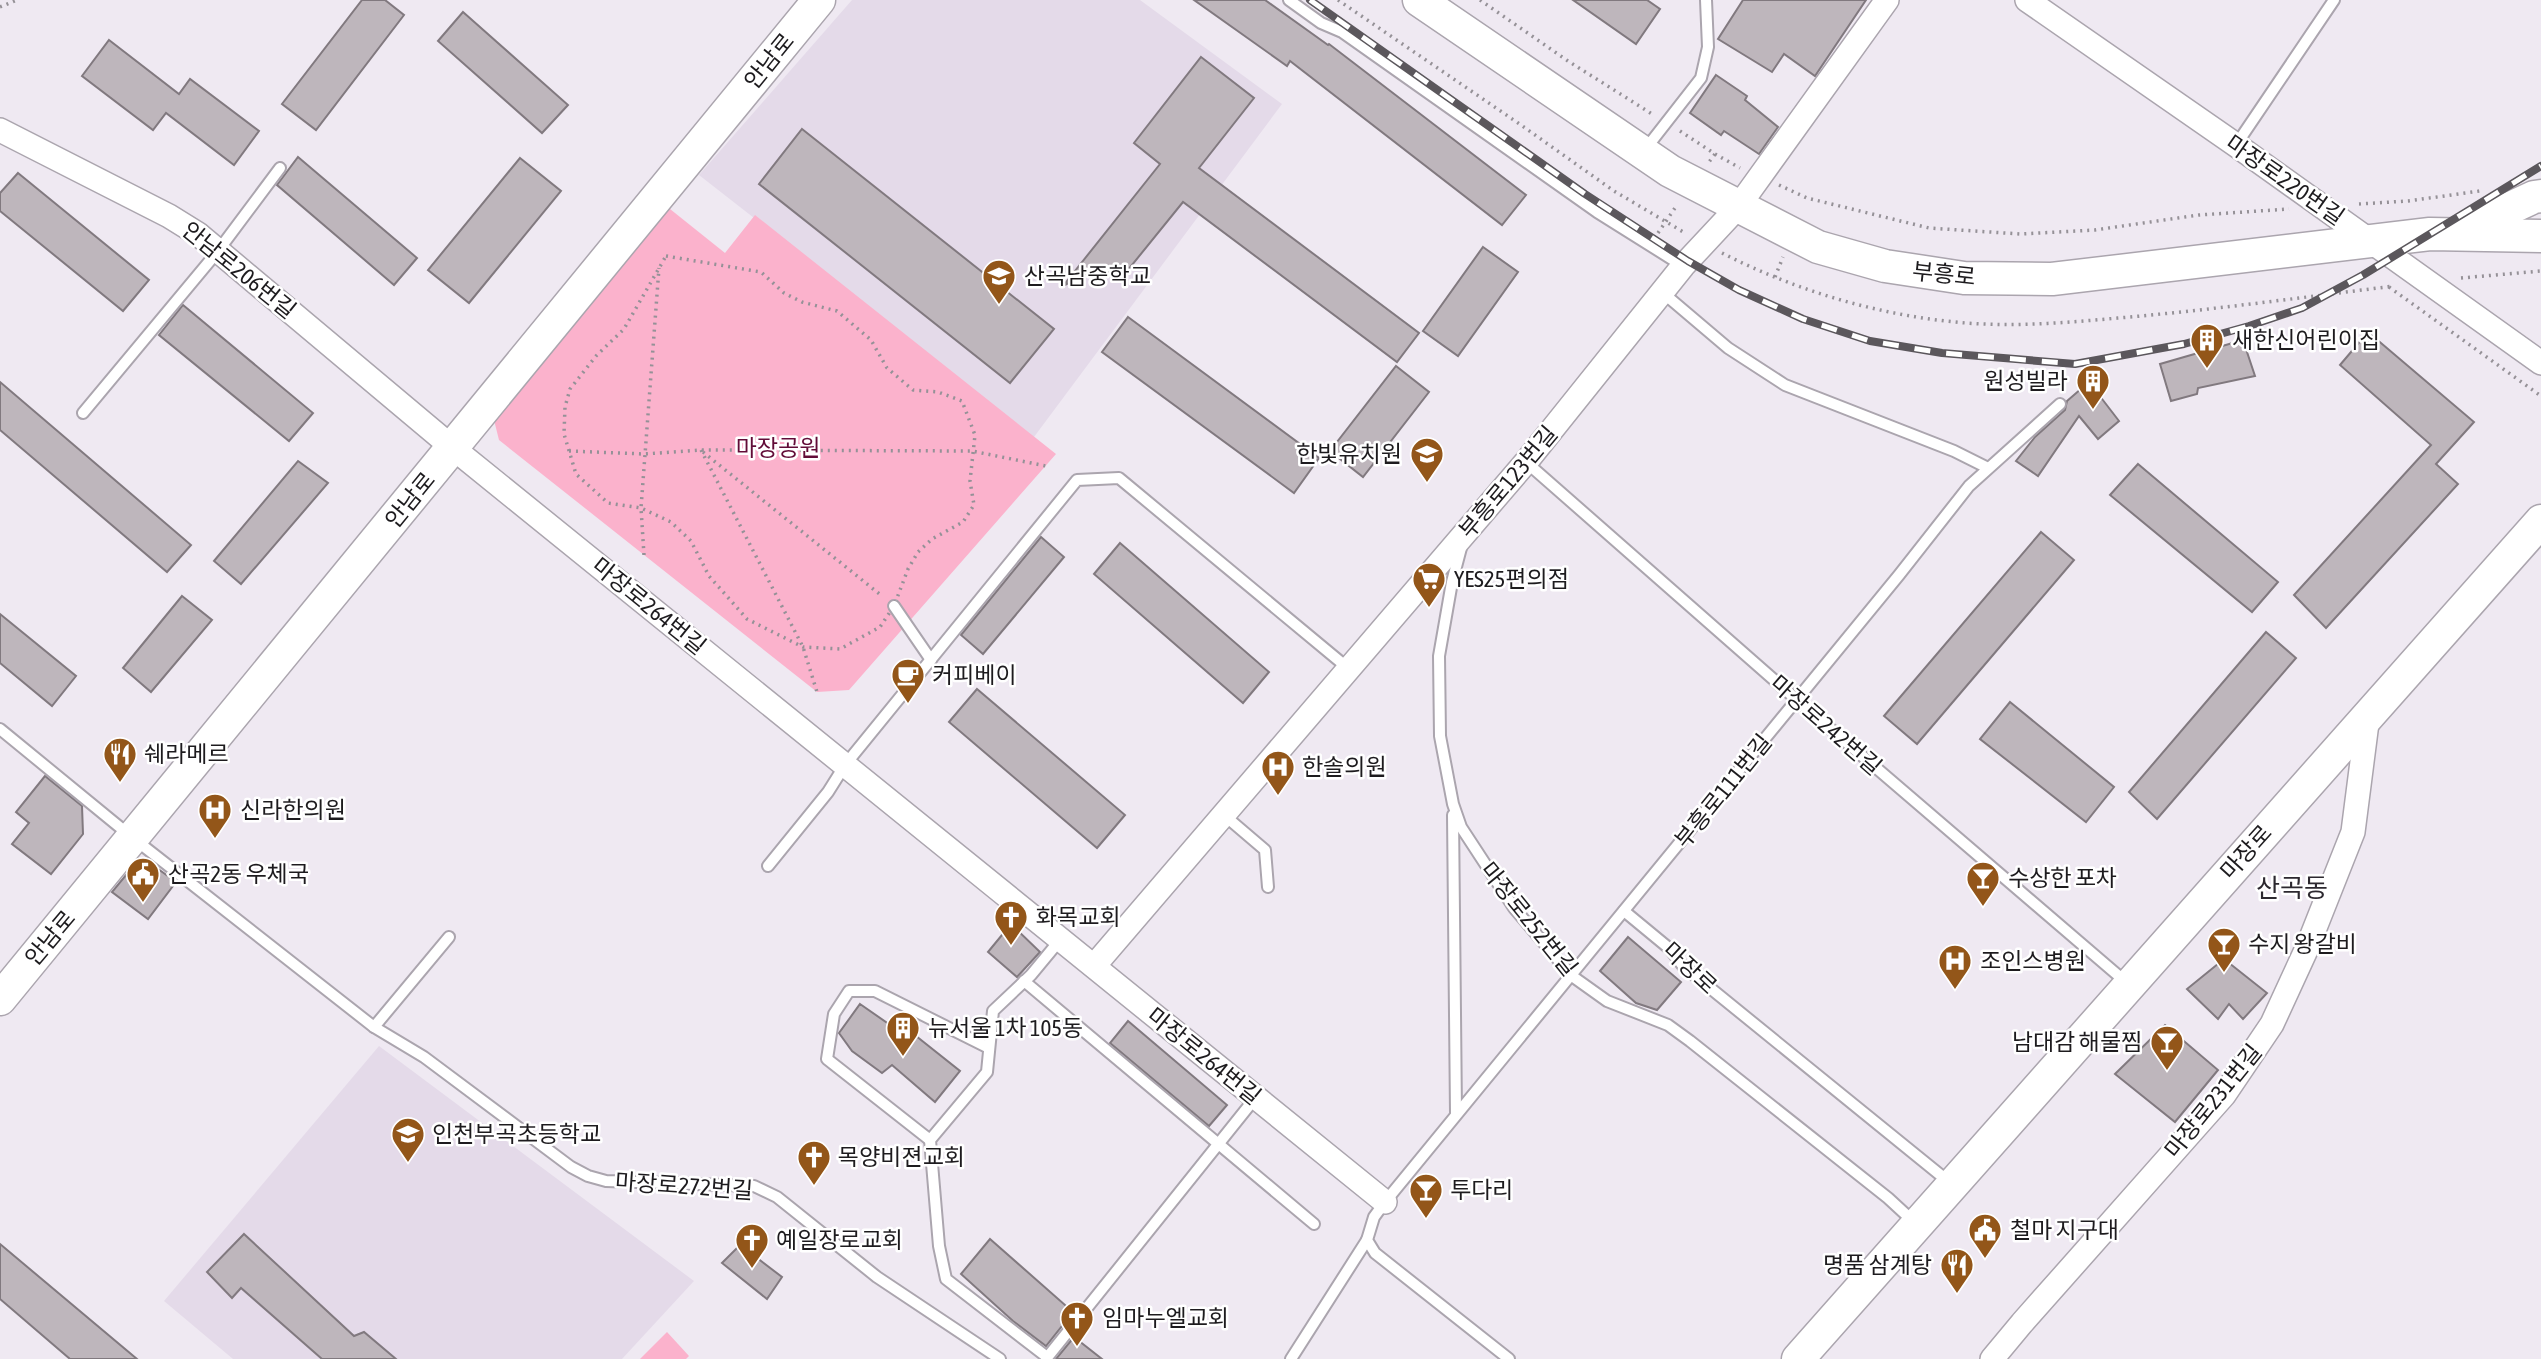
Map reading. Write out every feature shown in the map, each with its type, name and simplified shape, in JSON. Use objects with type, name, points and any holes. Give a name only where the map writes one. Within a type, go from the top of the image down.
[{"type":"main road","name":"안남로","points":[[0,999],[819,0]]},
{"type":"main road","name":"부흥로","points":[[1419,0],[1670,171],[1818,247],[1885,266],[1964,278],[2052,279],[2430,234],[2541,236]]},
{"type":"main road","points":[[2454,235],[2541,196]]},
{"type":"main road","name":"마장로","points":[[1798,1359],[2541,521]]},
{"type":"street","points":[[1738,207],[1887,0]]},
{"type":"street","name":"마장로220번길","points":[[2027,0],[2236,145],[2541,363]]},
{"type":"street","name":"안남로206번길","points":[[0,130],[169,216],[198,234],[453,448]]},
{"type":"street","name":"부흥로123번길","points":[[1094,966],[1526,463],[1683,266],[1738,207]]},
{"type":"street","name":"마장로264번길","points":[[453,448],[1385,1202]]},
{"type":"street","name":"마장로231번길","points":[[1993,1359],[2022,1322],[2224,1095],[2272,1024],[2307,948],[2353,831],[2368,715]]},
{"type":"lane","points":[[1289,0],[1321,23],[1342,32],[1597,212],[1683,266]]},
{"type":"lane","points":[[1643,152],[1701,78],[1708,47],[1706,0]]},
{"type":"lane","points":[[2236,145],[2334,0]]},
{"type":"lane","points":[[83,413],[218,251],[280,167]]},
{"type":"lane","points":[[1662,292],[1728,348],[1785,385],[1954,451],[1988,468]]},
{"type":"lane","name":"부흥로111번길","points":[[1385,1202],[1969,486],[2060,404]]},
{"type":"lane","name":"마장로242번길","points":[[1526,463],[1797,700],[2129,984]]},
{"type":"lane","points":[[768,866],[828,792],[845,765],[1077,480],[1119,478],[1349,669]]},
{"type":"lane","name":"마장로252번길","points":[[1464,534],[1452,582],[1439,656],[1440,736],[1452,804],[1472,848],[1514,908],[1572,976],[1607,1001],[1668,1025],[1888,1198],[1916,1224]]},
{"type":"lane","points":[[894,606],[931,660]]},
{"type":"lane","name":"마장로272번길","points":[[0,729],[133,838],[374,1027],[424,1057],[571,1167],[606,1181],[754,1186],[777,1197],[877,1277],[1000,1359]]},
{"type":"lane","points":[[1452,804],[1456,1113]]},
{"type":"lane","points":[[1224,815],[1265,850],[1268,887]]},
{"type":"lane","name":"마장로","points":[[1624,911],[1670,949],[1684,966],[1951,1184]]},
{"type":"lane","points":[[374,1027],[449,937]]},
{"type":"lane","points":[[1060,940],[993,1012],[987,1072],[930,1140],[939,1246],[946,1279],[1046,1358],[1256,1097]]},
{"type":"lane","points":[[1024,981],[1314,1224]]},
{"type":"lane","points":[[930,1140],[827,1059],[834,1014],[849,991],[875,991],[989,1048]]},
{"type":"lane","points":[[1291,1359],[1367,1240],[1374,1217],[1385,1202]]},
{"type":"lane","points":[[1367,1240],[1375,1253],[1386,1263],[1509,1359]]},
{"type":"path","points":[[0,7],[17,0]]},
{"type":"path","points":[[1338,0],[1614,191],[1704,243],[1775,278],[1849,303],[1895,314],[2017,326],[2177,313],[2501,273],[2541,271]]},
{"type":"path","points":[[1855,208],[1929,228],[2020,234],[2095,230],[2199,215],[2408,201],[2482,191]]},
{"type":"path","points":[[666,256],[761,272],[784,293],[802,302],[837,311],[871,340],[887,368],[913,390],[938,392],[962,401],[975,435],[970,481],[974,505],[963,522],[932,539],[918,552],[908,569],[894,606],[880,627],[839,649],[803,647],[747,619],[709,576],[691,541],[671,522],[641,508],[608,503],[576,474],[564,434],[565,407],[570,388],[596,356],[624,329],[659,265],[666,256]]},
{"type":"path","points":[[644,555],[641,508],[659,265]]},
{"type":"path","points":[[2389,287],[2541,396]]},
{"type":"path","points":[[569,451],[645,454],[701,450],[972,451],[1046,466]]},
{"type":"path","points":[[701,450],[894,606]]},
{"type":"path","points":[[701,450],[803,647],[817,692]]},
{"type":"shaded area","name":"산곡남중학교","points":[[852,0],[1140,0],[1282,104],[1034,437],[699,175]]},
{"type":"shaded area","name":"인천부곡초등학교","points":[[379,1046],[694,1281],[622,1359],[233,1359],[164,1301]]},
{"type":"green space","name":"마장공원","points":[[665,205],[725,253],[755,215],[1056,454],[849,690],[817,692],[499,440],[494,420]]},
{"type":"green space","points":[[667,1332],[689,1356],[686,1359],[640,1359]]},
{"type":"building","points":[[362,0],[385,0],[404,15],[316,130],[282,104]]},
{"type":"building","points":[[1194,0],[1265,0],[1329,44],[1526,195],[1502,225],[1290,61],[1287,66]]},
{"type":"building","points":[[1573,0],[1647,0],[1660,9],[1636,44]]},
{"type":"building","points":[[1743,0],[1866,0],[1815,76],[1784,54],[1772,72],[1718,39]]},
{"type":"building","points":[[463,12],[568,105],[542,133],[438,41]]},
{"type":"building","points":[[109,40],[179,94],[190,79],[259,131],[234,165],[166,113],[153,130],[82,76]]},
{"type":"building","points":[[1201,57],[1254,98],[1199,168],[1419,333],[1397,362],[1183,202],[1119,281],[1100,266],[1063,286],[1160,164],[1134,143]]},
{"type":"building","points":[[1716,75],[1747,96],[1745,100],[1778,127],[1759,154],[1724,131],[1721,135],[1690,113]]},
{"type":"building","points":[[802,129],[1054,329],[1010,383],[759,184]]},
{"type":"building","points":[[298,157],[417,258],[394,285],[277,185]]},
{"type":"building","points":[[520,158],[561,191],[469,303],[428,270]]},
{"type":"building","points":[[18,173],[149,280],[123,311],[0,211],[0,193]]},
{"type":"building","points":[[1483,247],[1518,272],[1458,356],[1423,331]]},
{"type":"building","points":[[183,305],[313,413],[289,441],[159,335]]},
{"type":"building","points":[[1128,317],[1319,458],[1294,493],[1102,352]]},
{"type":"building","points":[[2368,332],[2474,422],[2436,464],[2458,484],[2326,628],[2294,595],[2431,445],[2340,365]]},
{"type":"building","name":"새한신어린이집","points":[[2243,340],[2255,376],[2198,388],[2197,394],[2171,401],[2160,364]]},
{"type":"building","points":[[1396,366],[1429,392],[1363,477],[1330,451]]},
{"type":"building","points":[[0,382],[191,545],[167,572],[0,430]]},
{"type":"building","points":[[2089,382],[2119,421],[2098,439],[2079,416],[2038,476],[2016,461],[2035,437],[2065,410],[2067,401]]},
{"type":"building","points":[[298,461],[328,483],[241,584],[214,561]]},
{"type":"building","points":[[2138,464],[2278,582],[2252,612],[2110,495]]},
{"type":"building","points":[[2041,532],[2074,560],[1917,744],[1884,716]]},
{"type":"building","points":[[1041,537],[1064,557],[983,654],[961,635]]},
{"type":"building","points":[[1120,543],[1269,672],[1243,703],[1094,574]]},
{"type":"building","points":[[182,596],[212,620],[151,692],[123,668]]},
{"type":"building","points":[[0,614],[76,676],[52,706],[0,663]]},
{"type":"building","points":[[2266,632],[2296,658],[2157,819],[2129,792]]},
{"type":"building","points":[[977,689],[1125,815],[1097,848],[949,722]]},
{"type":"building","points":[[2010,702],[2114,787],[2086,822],[1980,739]]},
{"type":"building","points":[[45,776],[82,806],[83,834],[51,874],[12,844],[29,823],[16,812]]},
{"type":"building","name":"산곡2동 우체국","points":[[154,866],[176,882],[148,919],[112,892],[131,869]]},
{"type":"building","points":[[1011,924],[1040,952],[1017,977],[988,952]]},
{"type":"building","points":[[1628,937],[1681,982],[1657,1010],[1636,1003],[1600,971]]},
{"type":"building","name":"수지 왕갈비","points":[[2224,959],[2267,993],[2243,1019],[2229,1004],[2218,1019],[2187,989]]},
{"type":"building","name":"뉴서울 1차 105동","points":[[860,1004],[906,1036],[911,1032],[960,1071],[935,1102],[892,1065],[882,1073],[852,1051],[839,1033]]},
{"type":"building","points":[[1128,1021],[1227,1105],[1209,1126],[1110,1043]]},
{"type":"building","name":"남대감 해물찜","points":[[2165,1025],[2218,1070],[2175,1122],[2115,1074]]},
{"type":"building","points":[[244,1234],[354,1336],[364,1332],[396,1359],[322,1359],[241,1288],[232,1298],[207,1272]]},
{"type":"building","points":[[990,1239],[1073,1312],[1046,1346],[1013,1321],[961,1274]]},
{"type":"building","points":[[0,1244],[137,1359],[70,1359],[0,1299]]},
{"type":"building","name":"예일장로교회","points":[[740,1245],[782,1277],[767,1299],[722,1263]]},
{"type":"building","name":"임마누엘교회","points":[[1074,1337],[1102,1359],[1056,1359]]},
{"type":"railway","points":[[1310,0],[1585,194],[1688,261],[1739,290],[1803,319],[1870,341],[1942,353],[2075,364],[2184,344],[2249,326],[2302,308],[2363,275],[2541,166]]},
{"type":"place","name":"산곡남중학교","points":[[999,306]]},
{"type":"place","name":"새한신어린이집","points":[[2207,370]]},
{"type":"place","name":"원성빌라","points":[[2093,411]]},
{"type":"place","name":"한빛유치원","points":[[1427,484]]},
{"type":"place","name":"YES25편의점","points":[[1429,609]]},
{"type":"place","name":"커피베이","points":[[908,705]]},
{"type":"place","name":"쉐라메르","points":[[120,784]]},
{"type":"place","name":"한솔의원","points":[[1278,797]]},
{"type":"place","name":"신라한의원","points":[[215,840]]},
{"type":"place","name":"산곡2동 우체국","points":[[143,904]]},
{"type":"place","name":"수상한 포차","points":[[1983,908]]},
{"type":"place","name":"화목교회","points":[[1011,947]]},
{"type":"place","name":"수지 왕갈비","points":[[2224,974]]},
{"type":"place","name":"조인스병원","points":[[1955,991]]},
{"type":"place","name":"뉴서울 1차 105동","points":[[903,1058]]},
{"type":"place","name":"남대감 해물찜","points":[[2167,1072]]},
{"type":"place","name":"인천부곡초등학교","points":[[408,1164]]},
{"type":"place","name":"목양비젼교회","points":[[814,1187]]},
{"type":"place","name":"투다리","points":[[1426,1220]]},
{"type":"place","name":"철마 지구대","points":[[1985,1260]]},
{"type":"place","name":"예일장로교회","points":[[752,1270]]},
{"type":"place","name":"명품 삼계탕","points":[[1957,1295]]},
{"type":"place","name":"임마누엘교회","points":[[1077,1348]]},
{"type":"district","name":"산곡동","points":[[2292,888]]}]
